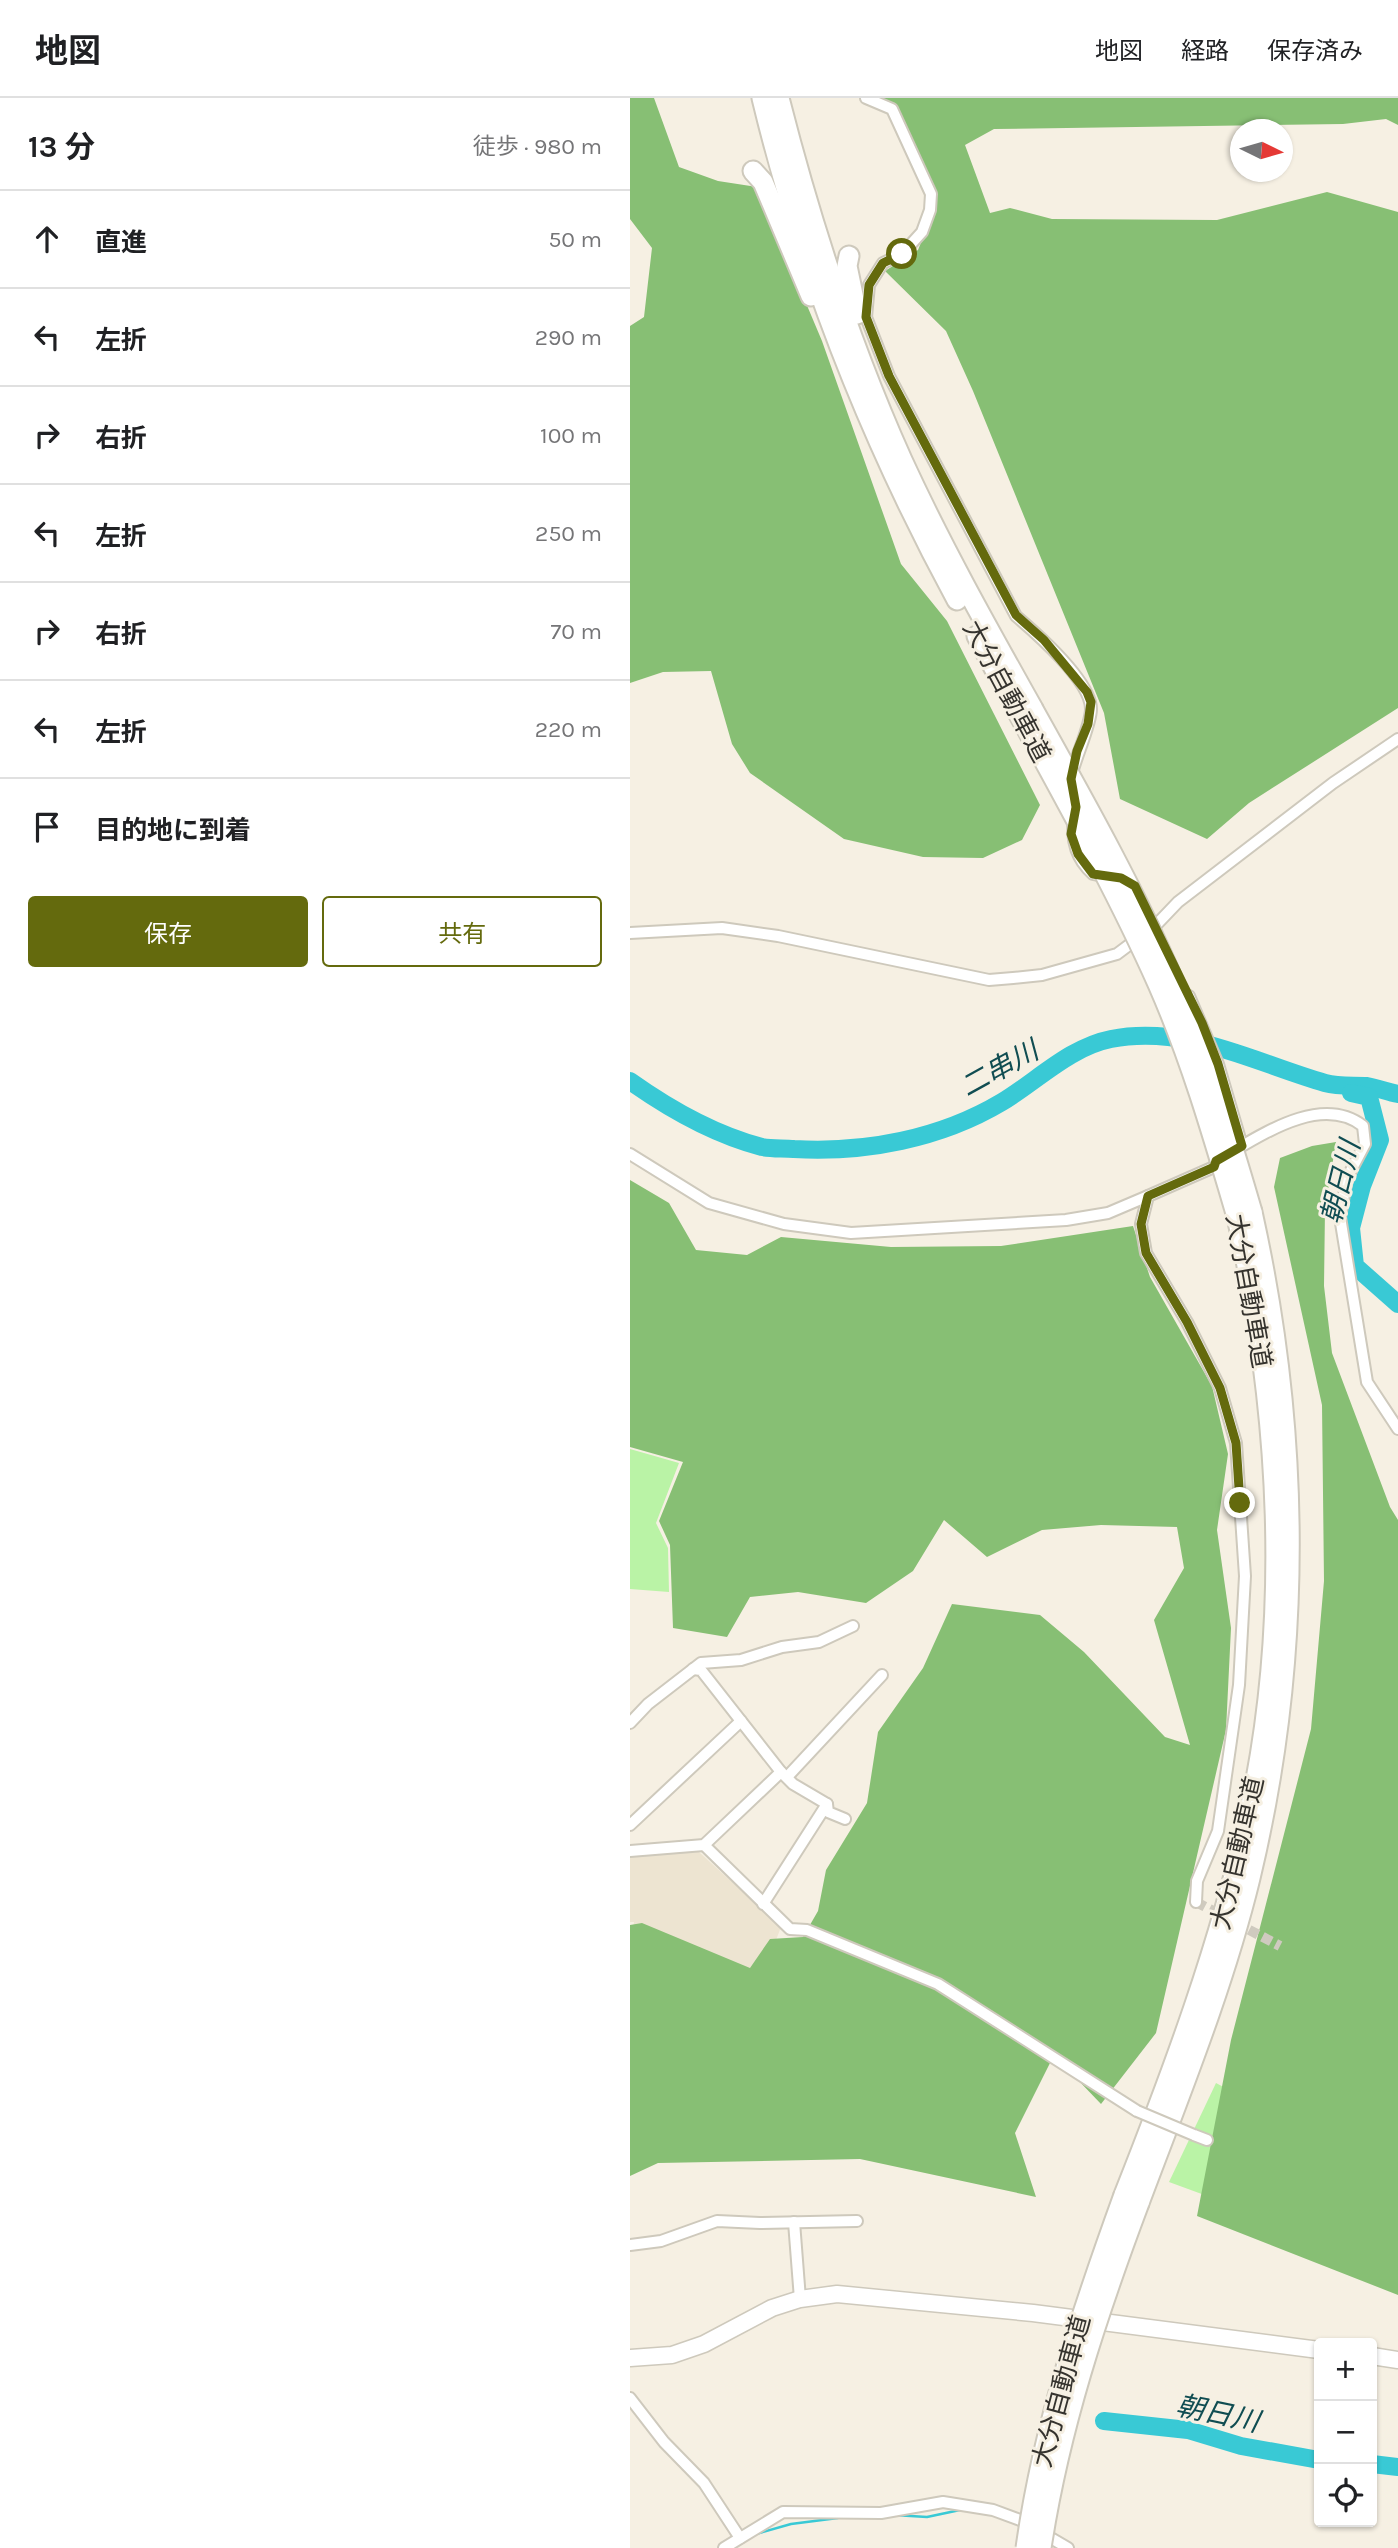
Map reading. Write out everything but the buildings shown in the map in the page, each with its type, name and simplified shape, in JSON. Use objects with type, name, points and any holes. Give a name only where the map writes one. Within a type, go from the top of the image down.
[{"type":"highway","name":"大分自動車道","points":[[762,98],[787,188],[863,404],[920,531],[1108,848],[1172,980],[1204,1058],[1278,1349],[1286,1429],[1290,1603],[1284,1682],[1264,1814],[1243,1901],[1209,2010],[1063,2374],[1042,2455],[1026,2548]]},
{"type":"highway","name":"大分自動車道","points":[[779,98],[801,183],[845,312],[902,460],[1024,709]]},
{"type":"highway","points":[[753,171],[763,183],[863,404]]},
{"type":"highway","points":[[849,257],[847,266],[856,311],[902,460]]},
{"type":"highway","name":"大分自動車道","points":[[1041,2548],[1057,2458],[1132,2199]]},
{"type":"street","points":[[866,98],[892,109],[931,194],[930,210],[922,232],[902,254],[883,263],[869,285],[866,317],[889,376],[1016,615],[1044,640],[1087,692],[1092,711],[1071,779],[1076,807],[1071,834],[1078,854],[1093,874],[1121,878],[1135,886],[1157,925],[1218,1064],[1242,1146]]},
{"type":"street","points":[[630,933],[722,928],[778,936],[989,980],[1042,975],[1117,954],[1157,925],[1178,902],[1333,783],[1398,739]]},
{"type":"street","points":[[630,1154],[709,1203],[784,1224],[851,1233],[1066,1220],[1108,1213],[1214,1167],[1216,1161],[1242,1146],[1304,1116],[1331,1114],[1355,1120],[1363,1126],[1365,1144],[1347,1178],[1340,1217],[1367,1382],[1398,1429]]},
{"type":"street","points":[[1148,1196],[1141,1224],[1146,1253],[1187,1322],[1220,1388],[1237,1455],[1245,1576],[1239,1685],[1218,1831],[1196,1881],[1196,1902]]},
{"type":"street","points":[[630,1723],[648,1704],[701,1663],[741,1660],[782,1647],[819,1642],[853,1626]]},
{"type":"street","points":[[693,1669],[702,1670],[793,1784],[827,1804]]},
{"type":"street","points":[[630,1851],[704,1845],[784,1774],[882,1675]]},
{"type":"street","points":[[630,1825],[741,1721]]},
{"type":"street","points":[[827,1804],[828,1812],[845,1819]]},
{"type":"street","points":[[764,1904],[827,1804]]},
{"type":"street","points":[[704,1845],[790,1929],[807,1930],[938,1984],[1137,2111],[1207,2140]]},
{"type":"street","points":[[630,2245],[660,2241],[717,2221],[856,2221]]},
{"type":"street","points":[[794,2222],[800,2299]]},
{"type":"street","points":[[630,2358],[672,2355],[704,2344],[740,2322],[800,2299],[837,2294],[876,2295],[1314,2349]]},
{"type":"street","points":[[1377,2357],[1398,2360]]},
{"type":"street","points":[[630,2398],[664,2442],[704,2483],[740,2538]]},
{"type":"street","points":[[724,2548],[783,2512],[881,2513],[943,2502],[993,2510],[1020,2520],[1068,2548]]},
{"type":"shaded area","points":[[699,1852],[781,1927],[752,2002],[630,1946],[634,1922],[630,1922],[630,1855]]},
{"type":"green space","points":[[630,98],[654,98],[679,167],[718,181],[757,187],[822,341],[901,564],[947,621],[1040,805],[1022,840],[983,858],[923,857],[844,839],[750,773],[732,744],[711,671],[663,672],[630,683],[630,326],[644,317],[652,248],[630,219]]},
{"type":"green space","points":[[878,98],[1398,98],[1398,125],[1386,119],[1343,124],[1293,125],[1293,119],[1230,119],[1230,126],[994,129],[965,145],[990,213],[1010,208],[1052,219],[1217,220],[1327,192],[1398,212],[1398,708],[1249,803],[1207,839],[1120,799],[1104,713],[973,391],[946,331],[885,271],[918,250],[937,203],[899,109]]},
{"type":"green space","points":[[1336,1142],[1325,1209],[1324,1286],[1332,1353],[1390,1507],[1398,1520],[1398,2295],[1197,2216],[1231,2040],[1311,1729],[1324,1581],[1322,1405],[1274,1187],[1280,1158],[1312,1146]]},
{"type":"green space","points":[[630,1180],[669,1203],[696,1250],[747,1255],[781,1237],[891,1247],[1001,1246],[1133,1226],[1150,1277],[1212,1386],[1228,1454],[1217,1530],[1231,1628],[1226,1730],[1156,2033],[1101,2104],[1054,2055],[1015,2133],[1036,2197],[860,2159],[658,2163],[630,2176],[630,1925],[642,1923],[750,1968],[770,1939],[803,1937],[818,1911],[826,1870],[867,1803],[878,1732],[923,1668],[952,1604],[1040,1615],[1084,1652],[1165,1737],[1190,1745],[1154,1620],[1184,1568],[1177,1527],[1101,1525],[1042,1530],[987,1557],[944,1520],[913,1571],[866,1603],[798,1592],[750,1597],[727,1637],[673,1628],[670,1545],[659,1521],[683,1462],[630,1447]]},
{"type":"green space","points":[[630,1449],[679,1463],[656,1523],[668,1548],[669,1592],[630,1589]]},
{"type":"green space","points":[[1216,2083],[1283,2119],[1248,2211],[1169,2182]]},
{"type":"waterway","name":"二串川","points":[[630,1081],[693,1120],[745,1142],[766,1148],[821,1150],[875,1146],[953,1126],[1002,1102],[1082,1049],[1111,1039],[1139,1036],[1193,1041],[1325,1083],[1367,1086],[1398,1094]]},
{"type":"waterway","name":"朝日川","points":[[1351,1093],[1369,1097],[1380,1140],[1362,1186],[1351,1228],[1355,1266],[1398,1304]]},
{"type":"waterway","name":"朝日川","points":[[1104,2421],[1188,2430],[1241,2446],[1314,2459]]},
{"type":"waterway","name":"朝日川","points":[[1377,2465],[1398,2467]]},
{"type":"waterway","points":[[894,2515],[927,2517],[960,2510]]},
{"type":"waterway","points":[[756,2534],[791,2524],[838,2518]]},
{"type":"tunnel","points":[[1196,1902],[1280,1946]]},
{"type":"route","points":[[902,254],[883,263],[869,285],[866,317],[889,376],[909,409],[1016,615],[1044,640],[1087,692],[1092,711],[1077,751],[1071,779],[1076,807],[1071,834],[1086,868],[1093,874],[1121,878],[1135,886],[1157,925],[1218,1064],[1242,1146],[1216,1161],[1214,1167],[1148,1196],[1141,1224],[1146,1253],[1187,1322],[1220,1388],[1236,1443],[1240,1503]]}]
